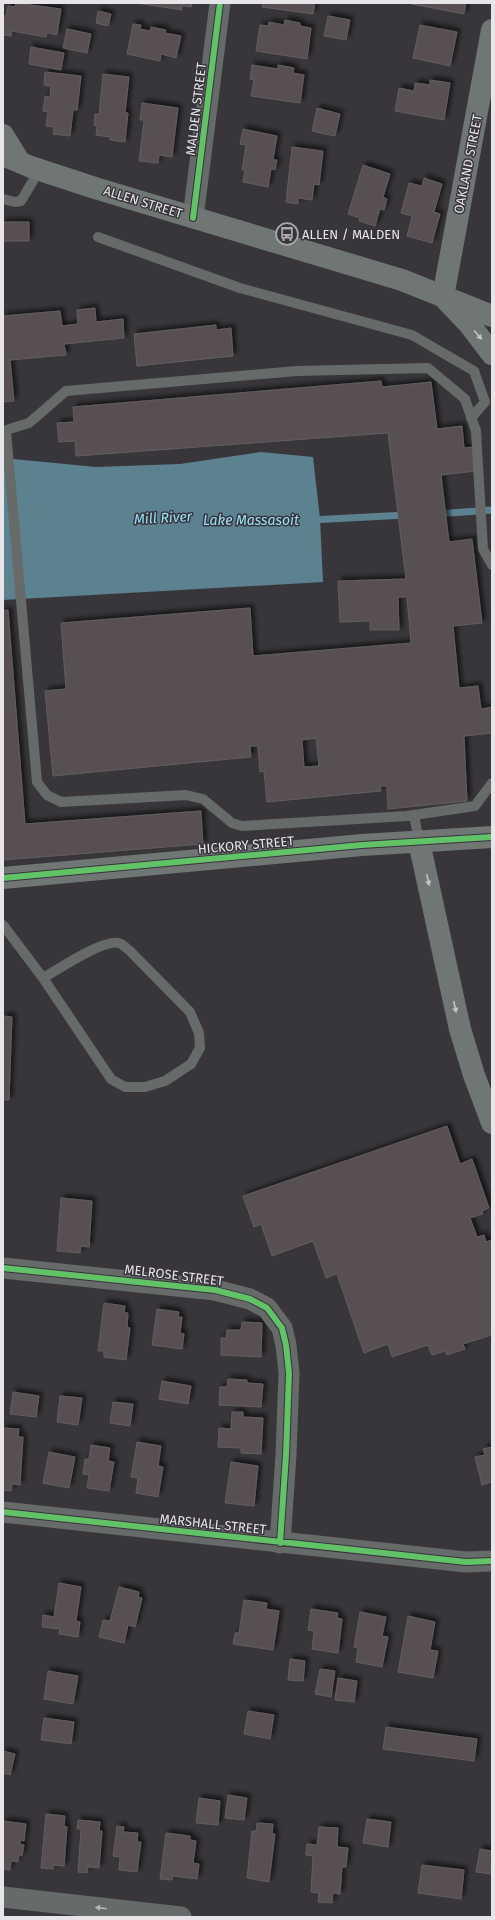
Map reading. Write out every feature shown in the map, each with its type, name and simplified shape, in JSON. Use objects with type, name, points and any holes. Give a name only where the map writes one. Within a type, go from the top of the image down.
[{"type":"main road","name":"OAKLAND STREET","points":[[443,297],[492,30]]},
{"type":"main road","points":[[3,135],[11,158]]},
{"type":"main road","name":"ALLEN STREET","points":[[11,158],[40,170],[193,218],[402,280],[492,316]]},
{"type":"main road","name":"ALLEN STREET","points":[[443,297],[470,325],[492,354]]},
{"type":"main road","name":"HICKORY STREET","points":[[3,878],[362,845],[492,837]]},
{"type":"main road","points":[[419,842],[460,1029],[474,1075],[492,1123]]},
{"type":"street","name":"MALDEN STREET","points":[[193,218],[220,3]]},
{"type":"street","name":"MELROSE STREET","points":[[3,1268],[214,1290],[250,1299],[267,1308],[282,1328],[286,1345],[289,1373],[286,1455],[280,1543]]},
{"type":"street","name":"MARSHALL STREET","points":[[3,1512],[466,1562],[492,1561]]},
{"type":"street","points":[[3,1897],[182,1917]]},
{"type":"lane","points":[[3,199],[15,202],[21,201],[40,170]]},
{"type":"lane","points":[[98,237],[240,288],[412,335],[474,370],[485,402],[471,418]]},
{"type":"lane","points":[[492,565],[483,549],[476,431],[465,400],[428,368],[297,371],[66,391],[29,423],[4,431],[37,782],[47,795],[61,802],[186,795],[203,799],[232,823],[242,826],[414,815],[475,806],[492,783]]},
{"type":"lane","points":[[414,815],[419,842]]},
{"type":"lane","points":[[3,925],[43,978],[111,1079],[125,1087],[145,1087],[165,1081],[191,1064],[200,1048],[199,1033],[190,1012],[130,951],[120,943],[108,943],[96,948],[43,978]]},
{"type":"water","name":"Lake Massasoit","points":[[261,452],[313,457],[320,519],[323,582],[3,600],[3,458],[96,467],[180,464]]},
{"type":"building","points":[[16,3],[61,9],[57,35],[47,33],[46,37],[12,31],[11,36],[3,35],[3,16],[6,16],[8,6],[15,7]]},
{"type":"building","points":[[136,3],[192,3],[191,7],[182,6],[182,10]]},
{"type":"building","points":[[263,3],[315,3],[313,14],[262,7]]},
{"type":"building","points":[[412,3],[466,3],[464,14]]},
{"type":"building","points":[[98,11],[111,14],[108,26],[96,23]]},
{"type":"building","points":[[328,16],[350,20],[346,40],[324,36]]},
{"type":"building","points":[[285,20],[300,23],[300,26],[311,28],[307,59],[256,51],[260,25],[268,26],[269,22],[284,25]]},
{"type":"building","points":[[133,24],[141,25],[140,29],[150,31],[151,27],[166,30],[165,33],[181,36],[176,58],[161,54],[160,61],[127,54]]},
{"type":"building","points":[[420,25],[457,32],[450,66],[413,58]]},
{"type":"building","points":[[67,29],[91,34],[87,53],[63,48]]},
{"type":"building","points":[[31,47],[64,53],[61,70],[29,64]]},
{"type":"building","points":[[252,65],[278,69],[278,65],[294,68],[293,73],[304,75],[300,103],[251,96],[254,80],[250,79]]},
{"type":"building","points":[[45,72],[81,76],[77,110],[73,110],[70,136],[53,134],[54,127],[46,126],[48,112],[43,111],[45,96],[50,97],[51,86],[44,85]]},
{"type":"building","points":[[103,74],[129,77],[125,113],[128,113],[125,142],[110,140],[110,137],[96,135],[97,126],[94,125],[95,114],[99,114]]},
{"type":"building","points":[[430,80],[450,83],[444,120],[395,111],[399,88],[414,91],[415,83],[430,85]]},
{"type":"building","points":[[142,103],[178,108],[172,157],[159,155],[158,163],[139,161],[144,120],[140,120]]},
{"type":"building","points":[[317,108],[340,114],[335,136],[312,131]]},
{"type":"building","points":[[243,129],[277,136],[273,160],[277,160],[275,170],[271,169],[268,187],[243,182],[245,170],[242,170],[246,145],[240,144]]},
{"type":"building","points":[[292,147],[323,151],[319,185],[314,184],[312,200],[298,198],[298,204],[286,202]]},
{"type":"building","points":[[363,165],[390,174],[383,197],[387,199],[384,210],[380,209],[375,226],[359,221],[360,218],[348,214]]},
{"type":"building","points":[[424,178],[442,184],[434,212],[440,214],[432,243],[407,236],[412,216],[401,213],[409,183],[422,186]]},
{"type":"building","points":[[3,222],[29,222],[29,241],[3,241]]},
{"type":"building","points":[[95,308],[96,322],[123,319],[124,338],[64,344],[66,355],[10,360],[14,401],[3,402],[3,316],[60,311],[62,326],[78,324],[77,310]]},
{"type":"building","points":[[216,325],[216,330],[231,328],[233,356],[137,366],[134,334]]},
{"type":"building","points":[[381,381],[382,387],[431,382],[437,429],[462,426],[464,448],[473,447],[476,471],[441,475],[449,542],[472,539],[482,623],[453,626],[459,688],[478,686],[481,709],[492,707],[492,733],[464,736],[467,801],[388,809],[387,786],[380,786],[381,791],[267,802],[264,771],[260,772],[258,746],[250,746],[251,757],[53,776],[45,691],[66,689],[61,623],[250,608],[253,656],[411,643],[407,597],[398,597],[399,630],[370,630],[370,621],[340,622],[338,581],[406,579],[388,433],[76,456],[75,441],[59,442],[57,423],[74,422],[73,407]],"holes":[[[316,738],[319,766],[304,767],[302,740]]]},
{"type":"building","points":[[8,610],[25,824],[201,811],[203,844],[3,860],[3,611]]},
{"type":"building","points":[[3,1016],[12,1017],[9,1100],[3,1100]]},
{"type":"building","points":[[447,1126],[460,1164],[472,1159],[489,1208],[482,1211],[483,1214],[470,1218],[477,1237],[484,1235],[486,1242],[492,1240],[492,1335],[463,1344],[465,1349],[447,1355],[445,1351],[432,1355],[428,1345],[392,1357],[388,1344],[364,1353],[337,1274],[326,1278],[313,1241],[272,1256],[261,1224],[254,1227],[243,1196]]},
{"type":"building","points":[[61,1198],[92,1201],[89,1247],[81,1246],[80,1253],[57,1251]]},
{"type":"building","points":[[104,1303],[125,1306],[124,1313],[128,1313],[127,1327],[130,1328],[126,1360],[104,1357],[104,1351],[98,1351]]},
{"type":"building","points":[[157,1309],[179,1312],[178,1317],[182,1317],[180,1333],[184,1334],[182,1349],[152,1345]]},
{"type":"building","points":[[242,1322],[262,1323],[261,1357],[221,1355],[221,1338],[226,1338],[227,1330],[241,1330]]},
{"type":"building","points":[[228,1379],[247,1380],[247,1383],[263,1384],[261,1407],[219,1405],[220,1387],[227,1387]]},
{"type":"building","points":[[162,1381],[191,1386],[188,1404],[159,1399]]},
{"type":"building","points":[[13,1392],[39,1396],[36,1417],[10,1414]]},
{"type":"building","points":[[60,1396],[82,1398],[78,1425],[57,1422]]},
{"type":"building","points":[[113,1402],[133,1404],[130,1426],[110,1423]]},
{"type":"building","points":[[232,1412],[243,1412],[243,1417],[263,1418],[261,1454],[241,1453],[241,1448],[218,1447],[219,1428],[231,1429]]},
{"type":"building","points":[[3,1428],[19,1429],[18,1437],[23,1437],[20,1485],[12,1484],[11,1491],[3,1490]]},
{"type":"building","points":[[137,1442],[161,1446],[158,1466],[163,1467],[158,1497],[136,1493],[138,1478],[131,1477]]},
{"type":"building","points":[[91,1445],[110,1448],[108,1461],[114,1462],[109,1491],[87,1488],[89,1475],[83,1474],[85,1459],[89,1459]]},
{"type":"building","points":[[492,1447],[492,1482],[482,1485],[475,1457],[485,1455],[483,1449]]},
{"type":"building","points":[[49,1452],[75,1457],[69,1488],[43,1483]]},
{"type":"building","points":[[231,1462],[258,1466],[254,1506],[225,1503]]},
{"type":"building","points":[[59,1583],[81,1587],[76,1621],[80,1622],[78,1637],[59,1634],[60,1629],[42,1627],[43,1615],[54,1617]]},
{"type":"building","points":[[119,1587],[139,1592],[138,1597],[142,1598],[135,1627],[128,1625],[124,1643],[99,1637],[103,1620],[110,1621]]},
{"type":"building","points":[[244,1600],[267,1603],[266,1609],[279,1611],[273,1650],[233,1644],[235,1633],[239,1633]]},
{"type":"building","points":[[311,1609],[338,1613],[337,1618],[342,1619],[338,1653],[312,1649],[314,1631],[308,1630]]},
{"type":"building","points":[[360,1612],[386,1617],[382,1636],[388,1637],[382,1667],[356,1662],[358,1648],[354,1647]]},
{"type":"building","points":[[408,1616],[435,1622],[430,1650],[438,1651],[433,1678],[398,1672]]},
{"type":"building","points":[[290,1659],[305,1661],[303,1681],[288,1680]]},
{"type":"building","points":[[320,1669],[335,1671],[331,1697],[315,1694]]},
{"type":"building","points":[[48,1671],[78,1676],[73,1704],[44,1699]]},
{"type":"building","points":[[338,1678],[357,1681],[354,1702],[335,1700]]},
{"type":"building","points":[[248,1711],[274,1715],[270,1739],[244,1734]]},
{"type":"building","points":[[44,1718],[74,1722],[71,1744],[41,1740]]},
{"type":"building","points":[[386,1727],[477,1739],[474,1761],[383,1749]]},
{"type":"building","points":[[3,1751],[15,1754],[10,1775],[3,1773]]},
{"type":"building","points":[[228,1795],[247,1798],[244,1820],[225,1818]]},
{"type":"building","points":[[199,1798],[220,1801],[218,1825],[196,1823]]},
{"type":"building","points":[[46,1814],[65,1816],[64,1826],[67,1827],[64,1866],[53,1865],[53,1869],[41,1868]]},
{"type":"building","points":[[367,1819],[391,1822],[388,1847],[363,1843]]},
{"type":"building","points":[[78,1820],[100,1822],[99,1831],[102,1831],[99,1868],[88,1867],[87,1873],[78,1872],[81,1829],[77,1829]]},
{"type":"building","points":[[3,1821],[26,1824],[24,1841],[20,1840],[20,1844],[24,1845],[22,1856],[19,1855],[18,1862],[11,1861],[10,1870],[3,1869]]},
{"type":"building","points":[[257,1823],[273,1824],[272,1834],[275,1834],[269,1882],[247,1878],[252,1831],[256,1831]]},
{"type":"building","points":[[117,1826],[124,1827],[123,1832],[138,1833],[137,1842],[141,1842],[137,1872],[119,1870],[120,1857],[113,1856]]},
{"type":"building","points":[[319,1827],[338,1828],[337,1847],[348,1848],[346,1867],[342,1867],[340,1894],[333,1893],[332,1903],[318,1902],[319,1893],[311,1892],[313,1856],[306,1855],[307,1844],[317,1845]]},
{"type":"building","points":[[166,1833],[190,1836],[190,1840],[196,1841],[193,1863],[199,1864],[197,1879],[173,1876],[172,1880],[160,1879]]},
{"type":"building","points":[[480,1849],[492,1851],[491,1874],[476,1872]]},
{"type":"building","points":[[422,1865],[464,1870],[461,1899],[418,1893]]},
{"type":"waterway","name":"Mill River","points":[[436,514],[492,510]]},
{"type":"waterway","name":"Mill River","points":[[311,520],[406,515]]},
{"type":"cycle path","points":[[193,218],[220,3]]},
{"type":"cycle path","points":[[3,878],[362,845],[492,837]]},
{"type":"cycle path","points":[[3,1268],[215,1290],[250,1299],[267,1308],[282,1328],[286,1345],[289,1373],[286,1455],[280,1543]]},
{"type":"cycle path","points":[[3,1512],[466,1562],[492,1561]]},
{"type":"place","name":"ALLEN / MALDEN","points":[[287,234]]}]
